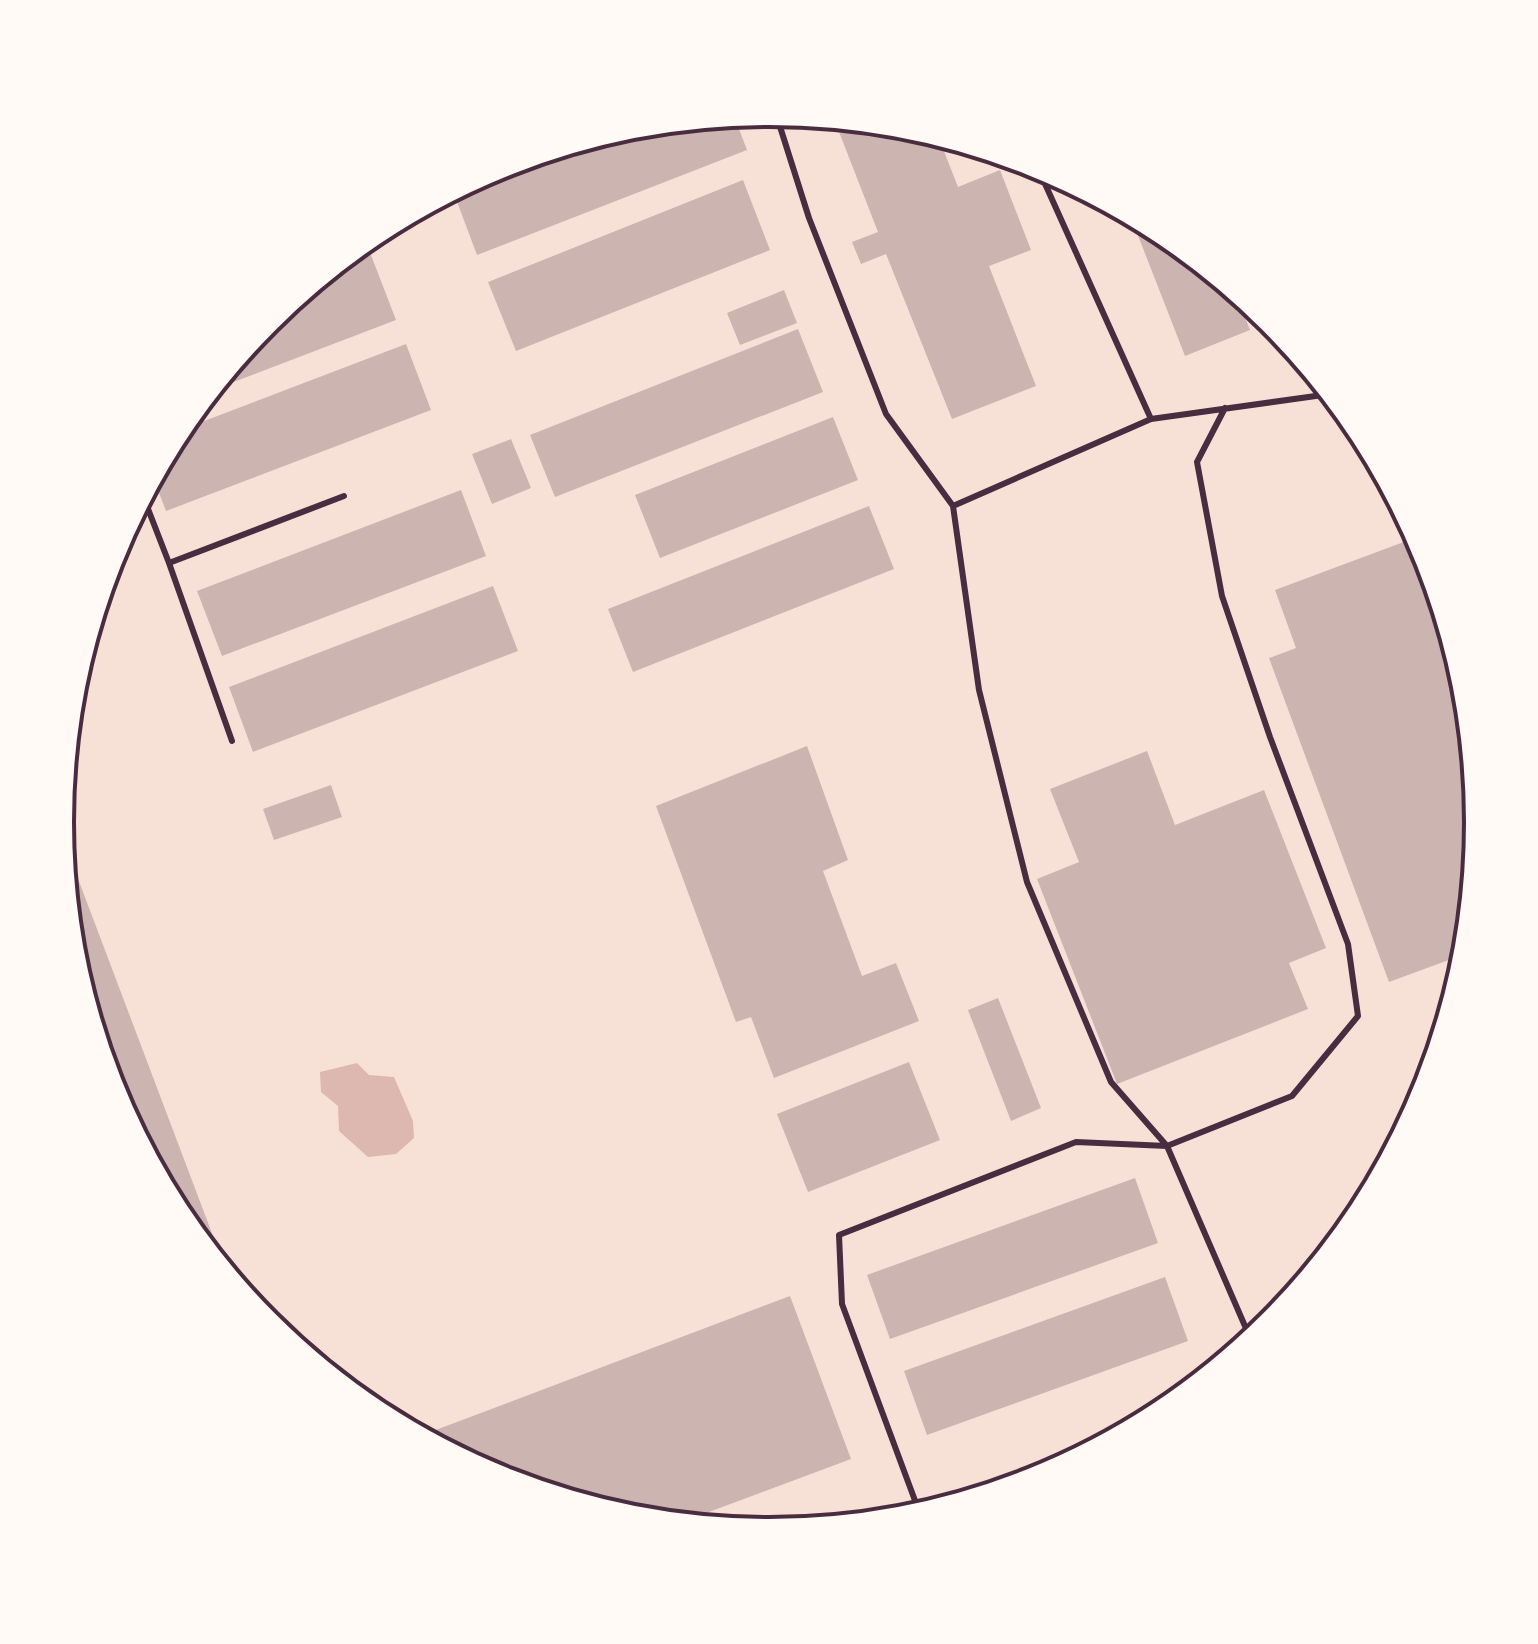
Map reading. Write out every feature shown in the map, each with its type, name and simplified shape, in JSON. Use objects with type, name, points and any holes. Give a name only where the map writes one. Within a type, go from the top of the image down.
[{"type":"lane","points":[[780,127],[809,218],[886,414],[953,506],[979,690],[1027,882],[1111,1082],[1167,1146],[1245,1327]]},
{"type":"lane","points":[[1046,185],[1151,419]]},
{"type":"lane","points":[[953,506],[1151,419],[1317,396]]},
{"type":"lane","points":[[915,1501],[842,1304],[839,1235],[1076,1142],[1167,1146],[1292,1096],[1358,1016],[1348,944],[1270,737],[1222,596],[1197,462],[1225,408]]},
{"type":"lane","points":[[169,563],[344,496]]},
{"type":"lane","points":[[148,510],[232,741]]},
{"type":"shaded area","points":[[357,1063],[369,1075],[394,1077],[413,1121],[414,1138],[396,1154],[368,1157],[339,1131],[338,1106],[321,1092],[320,1072]]},
{"type":"building","points":[[738,128],[747,150],[477,255],[457,202],[462,199],[503,180],[589,151],[633,140]]},
{"type":"building","points":[[839,131],[905,140],[943,150],[958,187],[1000,170],[1031,250],[989,266],[1036,386],[952,419],[886,254],[861,264],[852,242],[878,232]]},
{"type":"building","points":[[743,180],[770,250],[516,351],[488,282]]},
{"type":"building","points":[[1137,233],[1227,299],[1244,316],[1250,330],[1185,356]]},
{"type":"building","points":[[371,255],[396,320],[231,383],[311,299]]},
{"type":"building","points":[[784,290],[797,323],[740,345],[727,313]]},
{"type":"building","points":[[798,329],[823,392],[555,497],[530,435]]},
{"type":"building","points":[[406,344],[431,410],[166,511],[158,491],[201,422]]},
{"type":"building","points":[[833,417],[858,480],[660,558],[635,495]]},
{"type":"building","points":[[511,439],[531,488],[492,504],[472,454]]},
{"type":"building","points":[[461,490],[486,556],[222,656],[197,591]]},
{"type":"building","points":[[869,506],[894,569],[633,672],[608,609]]},
{"type":"building","points":[[1404,542],[1440,642],[1458,731],[1463,777],[1463,867],[1451,959],[1389,982],[1269,658],[1296,648],[1275,590]]},
{"type":"building","points":[[493,586],[518,651],[253,752],[229,687]]},
{"type":"building","points":[[807,746],[848,860],[823,871],[862,976],[896,963],[919,1021],[774,1078],[751,1017],[736,1022],[656,806]]},
{"type":"building","points":[[1147,751],[1175,825],[1264,790],[1326,948],[1289,963],[1308,1009],[1117,1084],[1037,879],[1079,862],[1050,789]]},
{"type":"building","points":[[331,785],[342,817],[274,840],[263,809]]},
{"type":"building","points":[[76,872],[215,1241],[167,1169],[127,1088],[111,1045],[87,958]]},
{"type":"building","points":[[998,998],[1041,1108],[1011,1121],[968,1010]]},
{"type":"building","points":[[909,1062],[940,1140],[808,1192],[777,1114]]},
{"type":"building","points":[[1135,1178],[1158,1243],[890,1339],[867,1275]]},
{"type":"building","points":[[1165,1277],[1188,1341],[927,1435],[904,1371]]},
{"type":"building","points":[[790,1296],[851,1459],[704,1514],[633,1504],[546,1480],[503,1464],[434,1431]]}]
